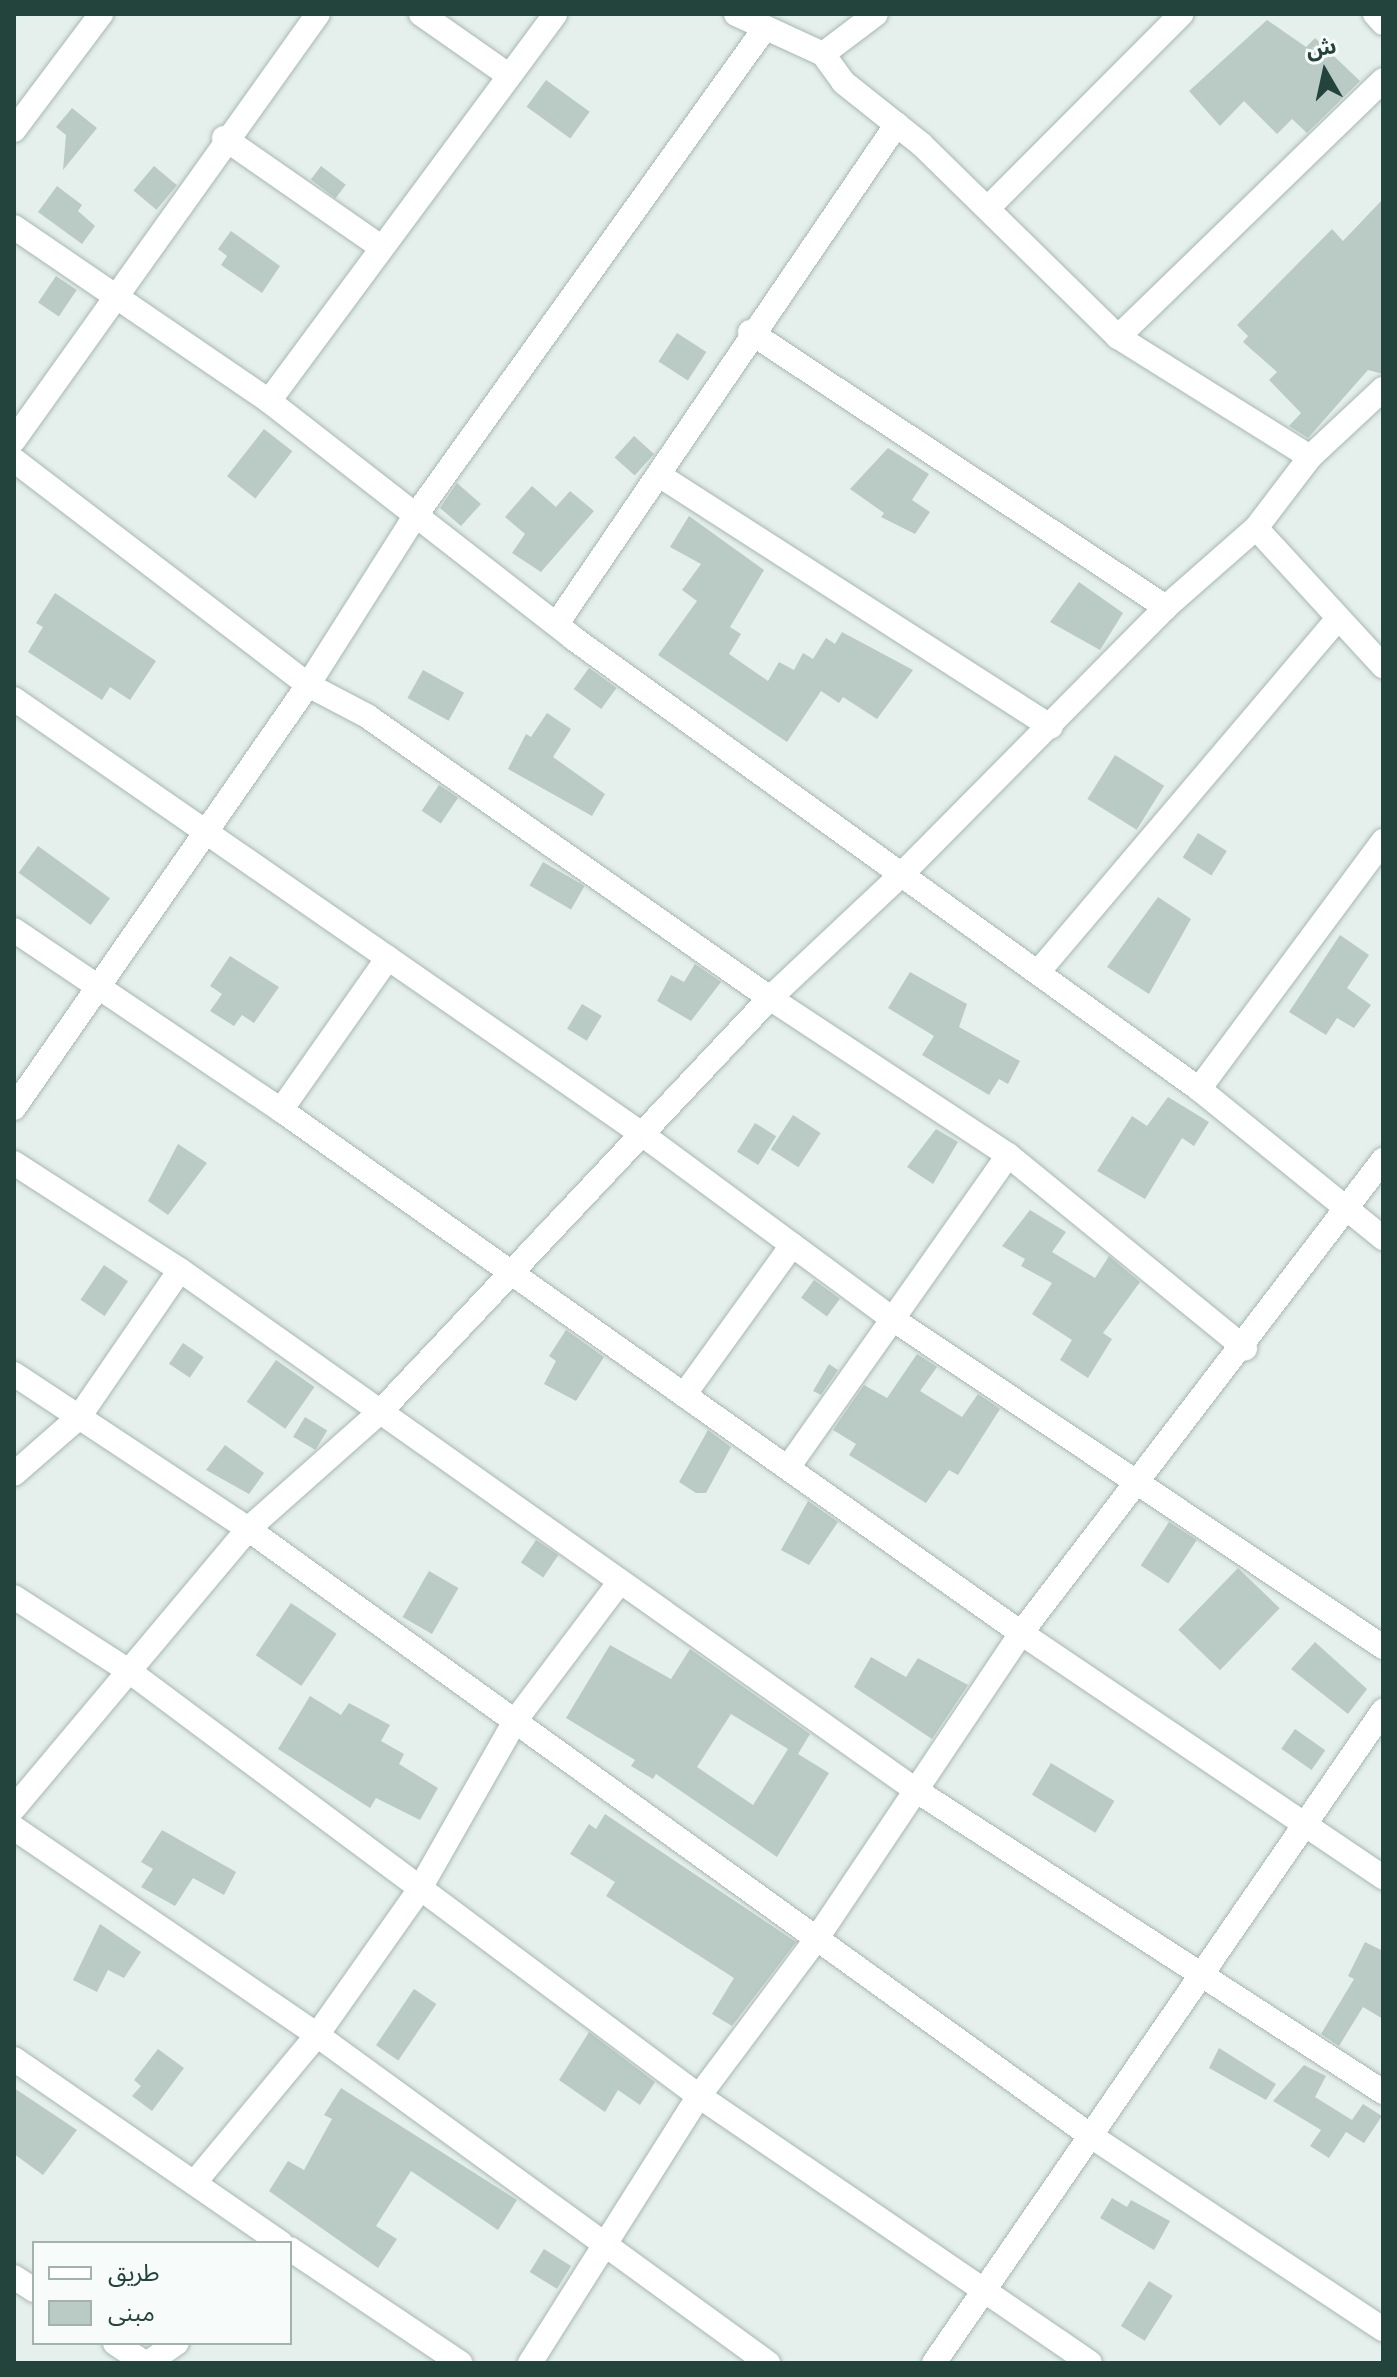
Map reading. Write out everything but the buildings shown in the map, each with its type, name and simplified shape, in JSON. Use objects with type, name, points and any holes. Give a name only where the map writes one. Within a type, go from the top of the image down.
[{"type":"street","points":[[14,130],[101,14]]},
{"type":"street","points":[[14,440],[224,138],[318,14]]},
{"type":"street","points":[[421,14],[508,75]]},
{"type":"street","points":[[269,401],[378,245],[555,14]]},
{"type":"street","points":[[736,14],[823,54],[843,82],[897,124],[988,208],[1118,337],[1310,457]]},
{"type":"street","points":[[823,54],[876,14]]},
{"type":"street","points":[[988,208],[1181,14]]},
{"type":"street","points":[[1375,14],[1383,23]]},
{"type":"street","points":[[14,1108],[308,685],[416,515],[765,28]]},
{"type":"street","points":[[1118,337],[1383,80]]},
{"type":"street","points":[[558,622],[662,477],[750,332],[897,124]]},
{"type":"street","points":[[224,138],[378,245]]},
{"type":"street","points":[[14,227],[113,300],[269,401],[558,622],[1199,1089],[1383,1238]]},
{"type":"street","points":[[750,332],[1166,607]]},
{"type":"street","points":[[14,1808],[248,1529],[380,1412],[639,1132],[770,998],[1051,727],[1166,607],[1256,528],[1310,457],[1383,389]]},
{"type":"street","points":[[14,460],[308,685],[367,716],[770,998],[1008,1155],[1245,1348]]},
{"type":"street","points":[[662,477],[1051,727]]},
{"type":"street","points":[[1256,528],[1336,621],[1383,666]]},
{"type":"street","points":[[1039,971],[1336,621]]},
{"type":"street","points":[[14,699],[205,835],[639,1132],[891,1318],[1136,1477],[1383,1647]]},
{"type":"street","points":[[1199,1089],[1383,841]]},
{"type":"street","points":[[14,930],[96,989],[281,1110],[789,1466],[1021,1633],[1383,1877]]},
{"type":"street","points":[[281,1110],[388,958]]},
{"type":"street","points":[[789,1466],[1008,1155]]},
{"type":"street","points":[[530,2363],[607,2250],[699,2096],[817,1938],[1021,1633],[1136,1477],[1245,1348],[1348,1212],[1383,1160]]},
{"type":"street","points":[[14,1163],[180,1270],[917,1791],[1206,1973],[1383,2092]]},
{"type":"street","points":[[684,1395],[792,1245]]},
{"type":"street","points":[[14,1474],[79,1417],[180,1270]]},
{"type":"street","points":[[14,1374],[248,1529],[1091,2136],[1383,2329]]},
{"type":"street","points":[[195,2182],[317,2035],[418,1892],[515,1721],[619,1583]]},
{"type":"street","points":[[14,1597],[129,1671],[418,1892],[699,2096],[982,2293],[1090,2363]]},
{"type":"street","points":[[934,2363],[1206,1973],[1383,1711]]},
{"type":"street","points":[[14,1828],[317,2035],[607,2250],[768,2363]]},
{"type":"street","points":[[14,2059],[195,2182],[274,2241]]},
{"type":"street","points":[[292,2254],[460,2363]]},
{"type":"street","points":[[14,2277],[32,2289]]},
{"type":"street","points":[[118,2345],[147,2363],[174,2345]]}]
